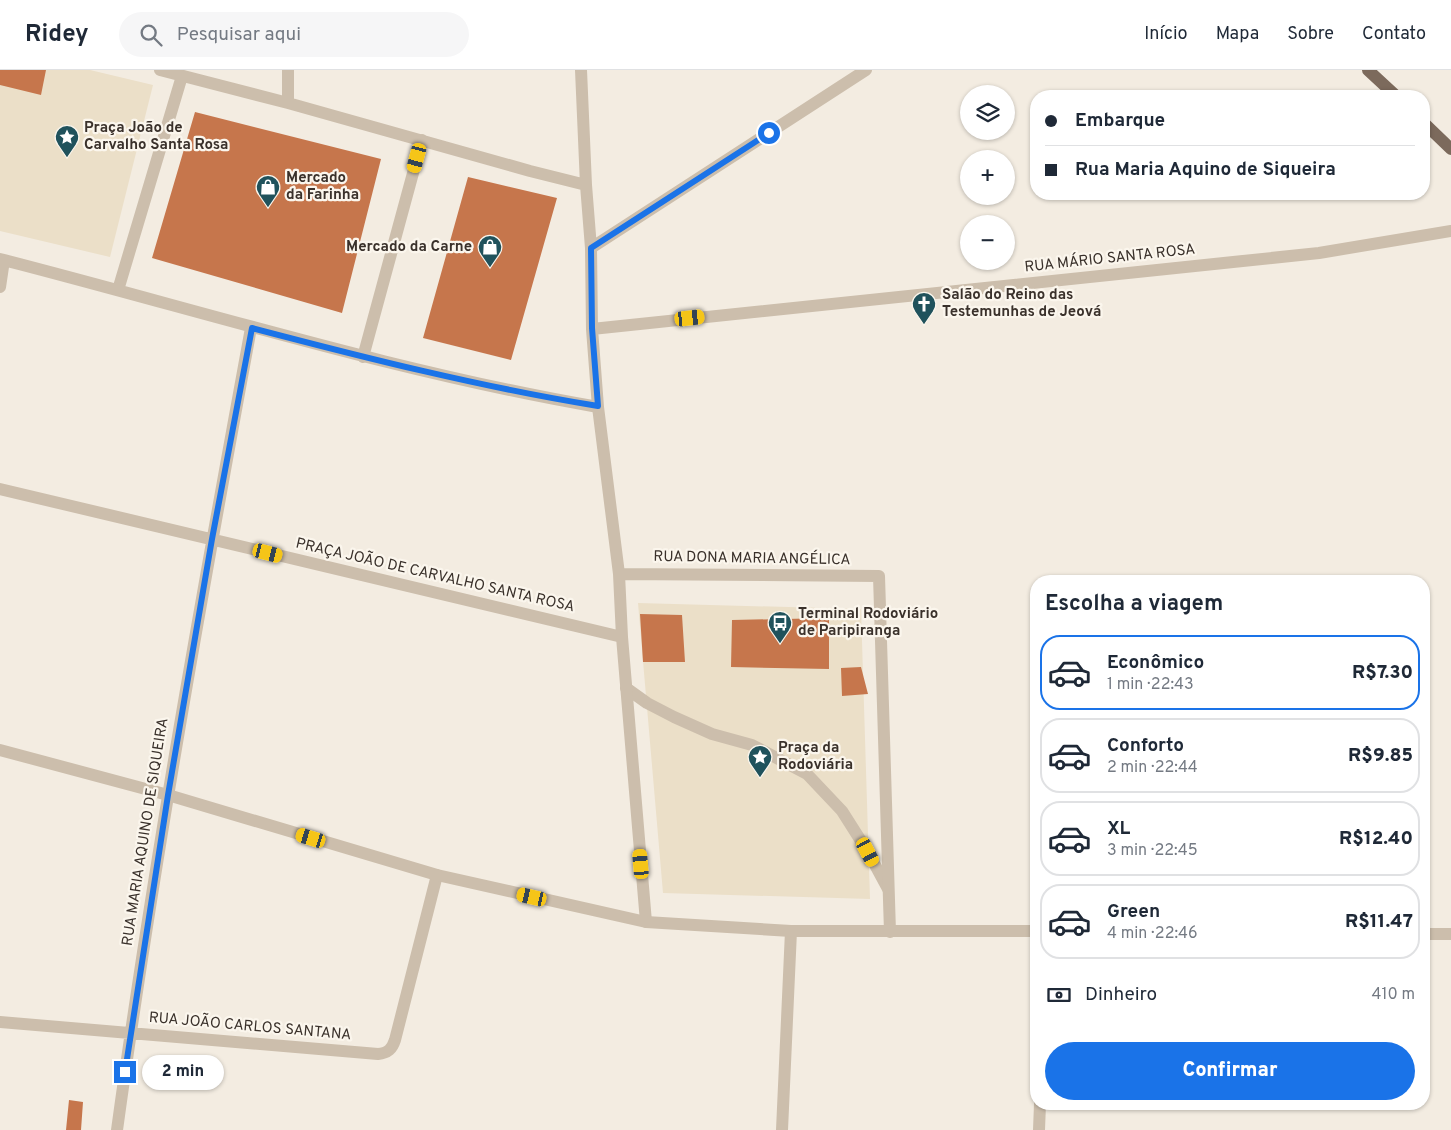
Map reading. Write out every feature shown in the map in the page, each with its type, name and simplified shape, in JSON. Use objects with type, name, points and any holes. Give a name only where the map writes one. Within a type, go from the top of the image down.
[{"type":"main road","points":[[1368,70],[1390,90]]},
{"type":"main road","points":[[1430,129],[1451,148]]},
{"type":"street","points":[[160,70],[288,103],[586,185]]},
{"type":"street","points":[[288,70],[288,103]]},
{"type":"street","points":[[581,70],[591,248],[592,328],[598,406],[619,574],[622,637],[646,922]]},
{"type":"street","points":[[591,248],[866,70]]},
{"type":"street","points":[[118,290],[182,76]]},
{"type":"street","points":[[363,357],[422,140]]},
{"type":"street","name":"RUA MÁRIO SANTA ROSA","points":[[592,328],[1319,253],[1451,231]]},
{"type":"street","points":[[0,287],[2,260],[363,357],[533,396],[598,406]]},
{"type":"street","name":"RUA MARIA AQUINO DE SIQUEIRA","points":[[116,1130],[168,795],[212,539],[252,328]]},
{"type":"street","name":"PRAÇA JOÃO DE CARVALHO SANTA ROSA","points":[[0,489],[622,637]]},
{"type":"street","name":"RUA DONA MARIA ANGÉLICA","points":[[619,574],[878,576],[890,932]]},
{"type":"street","points":[[626,688],[646,704],[712,734],[752,745],[807,774],[842,811],[868,852],[888,889]]},
{"type":"street","points":[[0,750],[168,795],[437,875],[646,922],[791,932],[1030,932]]},
{"type":"street","name":"RUA JOÃO CARLOS SANTANA","points":[[0,1022],[378,1054],[389,1050],[396,1040],[437,875]]},
{"type":"street","points":[[782,1130],[791,932]]},
{"type":"street","points":[[1430,934],[1451,934]]},
{"type":"street","points":[[1039,1130],[1040,1110]]},
{"type":"shaded area","name":"Praça João de Carvalho Santa Rosa","points":[[0,70],[90,70],[153,85],[110,257],[0,231]]},
{"type":"shaded area","name":"Praça da Rodoviária","points":[[638,603],[861,609],[870,899],[663,893]]},
{"type":"building","points":[[0,70],[46,70],[41,95],[0,85]]},
{"type":"building","name":"Mercado da Farinha","points":[[195,112],[381,159],[342,313],[152,258]]},
{"type":"building","name":"Mercado da Carne","points":[[468,177],[557,198],[511,360],[423,338]]},
{"type":"building","points":[[640,614],[682,615],[685,662],[643,662]]},
{"type":"building","name":"Terminal Rodoviário de Paripiranga","points":[[829,618],[829,669],[731,667],[732,620]]},
{"type":"building","points":[[861,667],[868,694],[842,696],[841,668]]},
{"type":"building","points":[[69,1100],[83,1102],[81,1130],[66,1130]]},
{"type":"place","name":"Praça João de Carvalho Santa Rosa","points":[[67,158]]},
{"type":"place","name":"Mercado da Farinha","points":[[268,208]]},
{"type":"place","name":"Mercado da Carne","points":[[490,268]]},
{"type":"place","name":"Salão do Reino das Testemunhas de Jeová","points":[[924,325]]},
{"type":"place","name":"Terminal Rodoviário de Paripiranga","points":[[780,644]]},
{"type":"place","name":"Praça da Rodoviária","points":[[760,778]]},
{"type":"route","points":[[125,1072],[168,795],[212,539],[252,328],[363,357],[533,396],[598,406],[592,328],[591,248],[769,133]]}]
